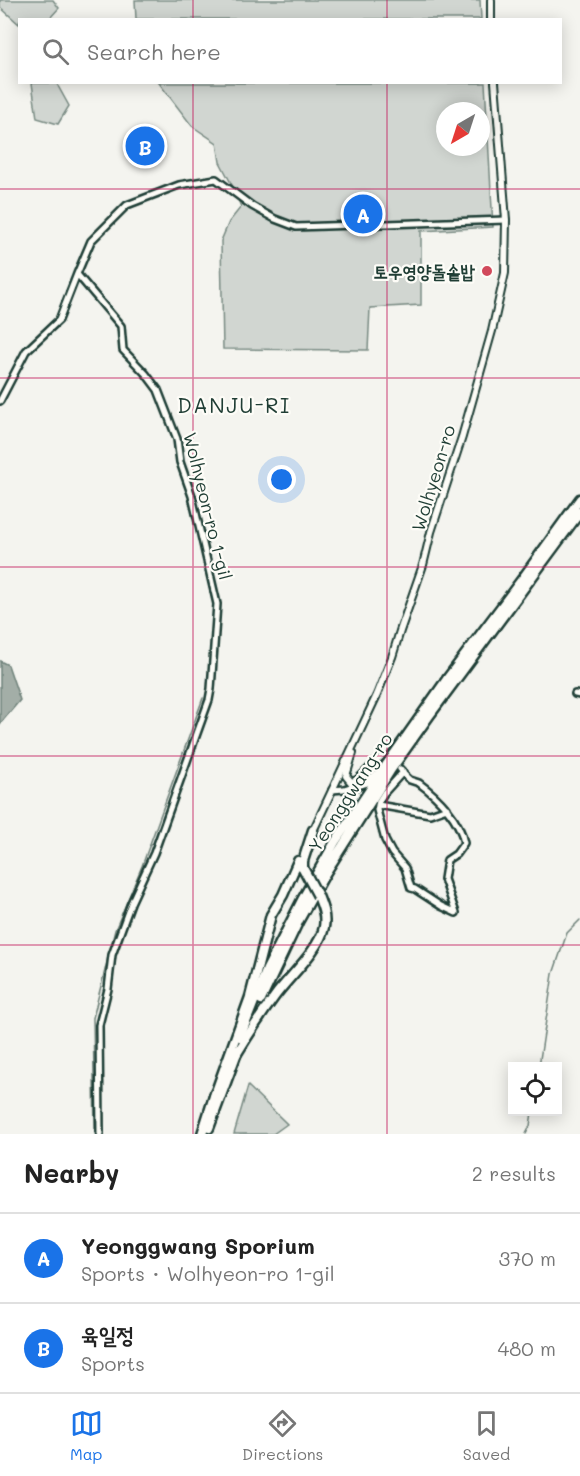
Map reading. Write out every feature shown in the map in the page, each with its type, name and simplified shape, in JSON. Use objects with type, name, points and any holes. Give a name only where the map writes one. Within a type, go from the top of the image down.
[{"type":"main road","name":"Yeonggwang-ro","points":[[202,1134],[214,1096],[267,969],[335,842],[381,771],[580,499]]},
{"type":"main road","name":"Yeonggwang-ro","points":[[207,1134],[236,1055],[267,986],[299,920],[344,842],[410,742],[580,512]]},
{"type":"main road","points":[[355,783],[369,781],[381,771]]},
{"type":"main road","points":[[214,1096],[250,997],[271,915],[303,861],[314,830]]},
{"type":"main road","points":[[236,1055],[276,995],[318,944],[324,928],[324,913],[318,896],[301,864]]},
{"type":"street","points":[[491,0],[491,18]]},
{"type":"street","name":"Wolhyeon-ro","points":[[314,830],[392,657],[423,565],[492,331],[505,273],[506,220],[495,84]]},
{"type":"street","points":[[0,401],[26,351],[59,320],[91,241],[127,205],[179,185],[216,179],[252,206],[275,219],[296,227],[506,220]]},
{"type":"street","name":"Wolhyeon-ro 1-gil","points":[[77,274],[121,326],[123,350],[158,390],[177,439],[180,462],[192,496],[217,604],[209,700],[154,853],[131,903],[112,955],[108,989],[99,1024],[100,1134]]},
{"type":"street","points":[[355,783],[346,776],[361,730]]},
{"type":"street","points":[[332,790],[344,789],[355,783],[381,757]]},
{"type":"street","points":[[402,771],[408,779],[416,782],[445,804],[462,834],[464,843],[456,854],[447,860],[444,872],[444,879],[456,913],[411,888],[405,868],[392,853],[385,840],[378,806],[384,793],[402,771]]},
{"type":"street","points":[[378,806],[430,814],[447,808]]},
{"type":"shaded area","points":[[0,0],[53,0],[59,8],[50,18],[18,18],[18,23],[0,7]]},
{"type":"shaded area","points":[[135,0],[480,0],[481,18],[136,18]]},
{"type":"shaded area","points":[[32,84],[59,84],[69,106],[58,124],[37,118]]},
{"type":"shaded area","points":[[160,84],[485,84],[486,102],[436,102],[436,156],[489,156],[493,227],[421,231],[421,305],[370,308],[368,350],[223,349],[221,241],[229,222],[241,207],[220,162],[217,143],[192,126]]},
{"type":"shaded area","points":[[0,661],[8,665],[20,700],[0,724]]},
{"type":"shaded area","points":[[248,1086],[287,1124],[273,1134],[234,1134]]},
{"type":"waterway","points":[[95,1134],[93,1018],[115,930],[142,866],[203,698]]},
{"type":"waterway","points":[[540,1062],[553,974],[567,933],[580,920]]},
{"type":"waterway","points":[[526,1134],[531,1116]]},
{"type":"place","name":"육일정","points":[[145,146]]},
{"type":"place","name":"Yeonggwang Sporium","points":[[363,214]]},
{"type":"place","name":"토우영양돌솥밥","points":[[487,271]]},
{"type":"district","name":"DANJU-RI","points":[[234,404]]}]
